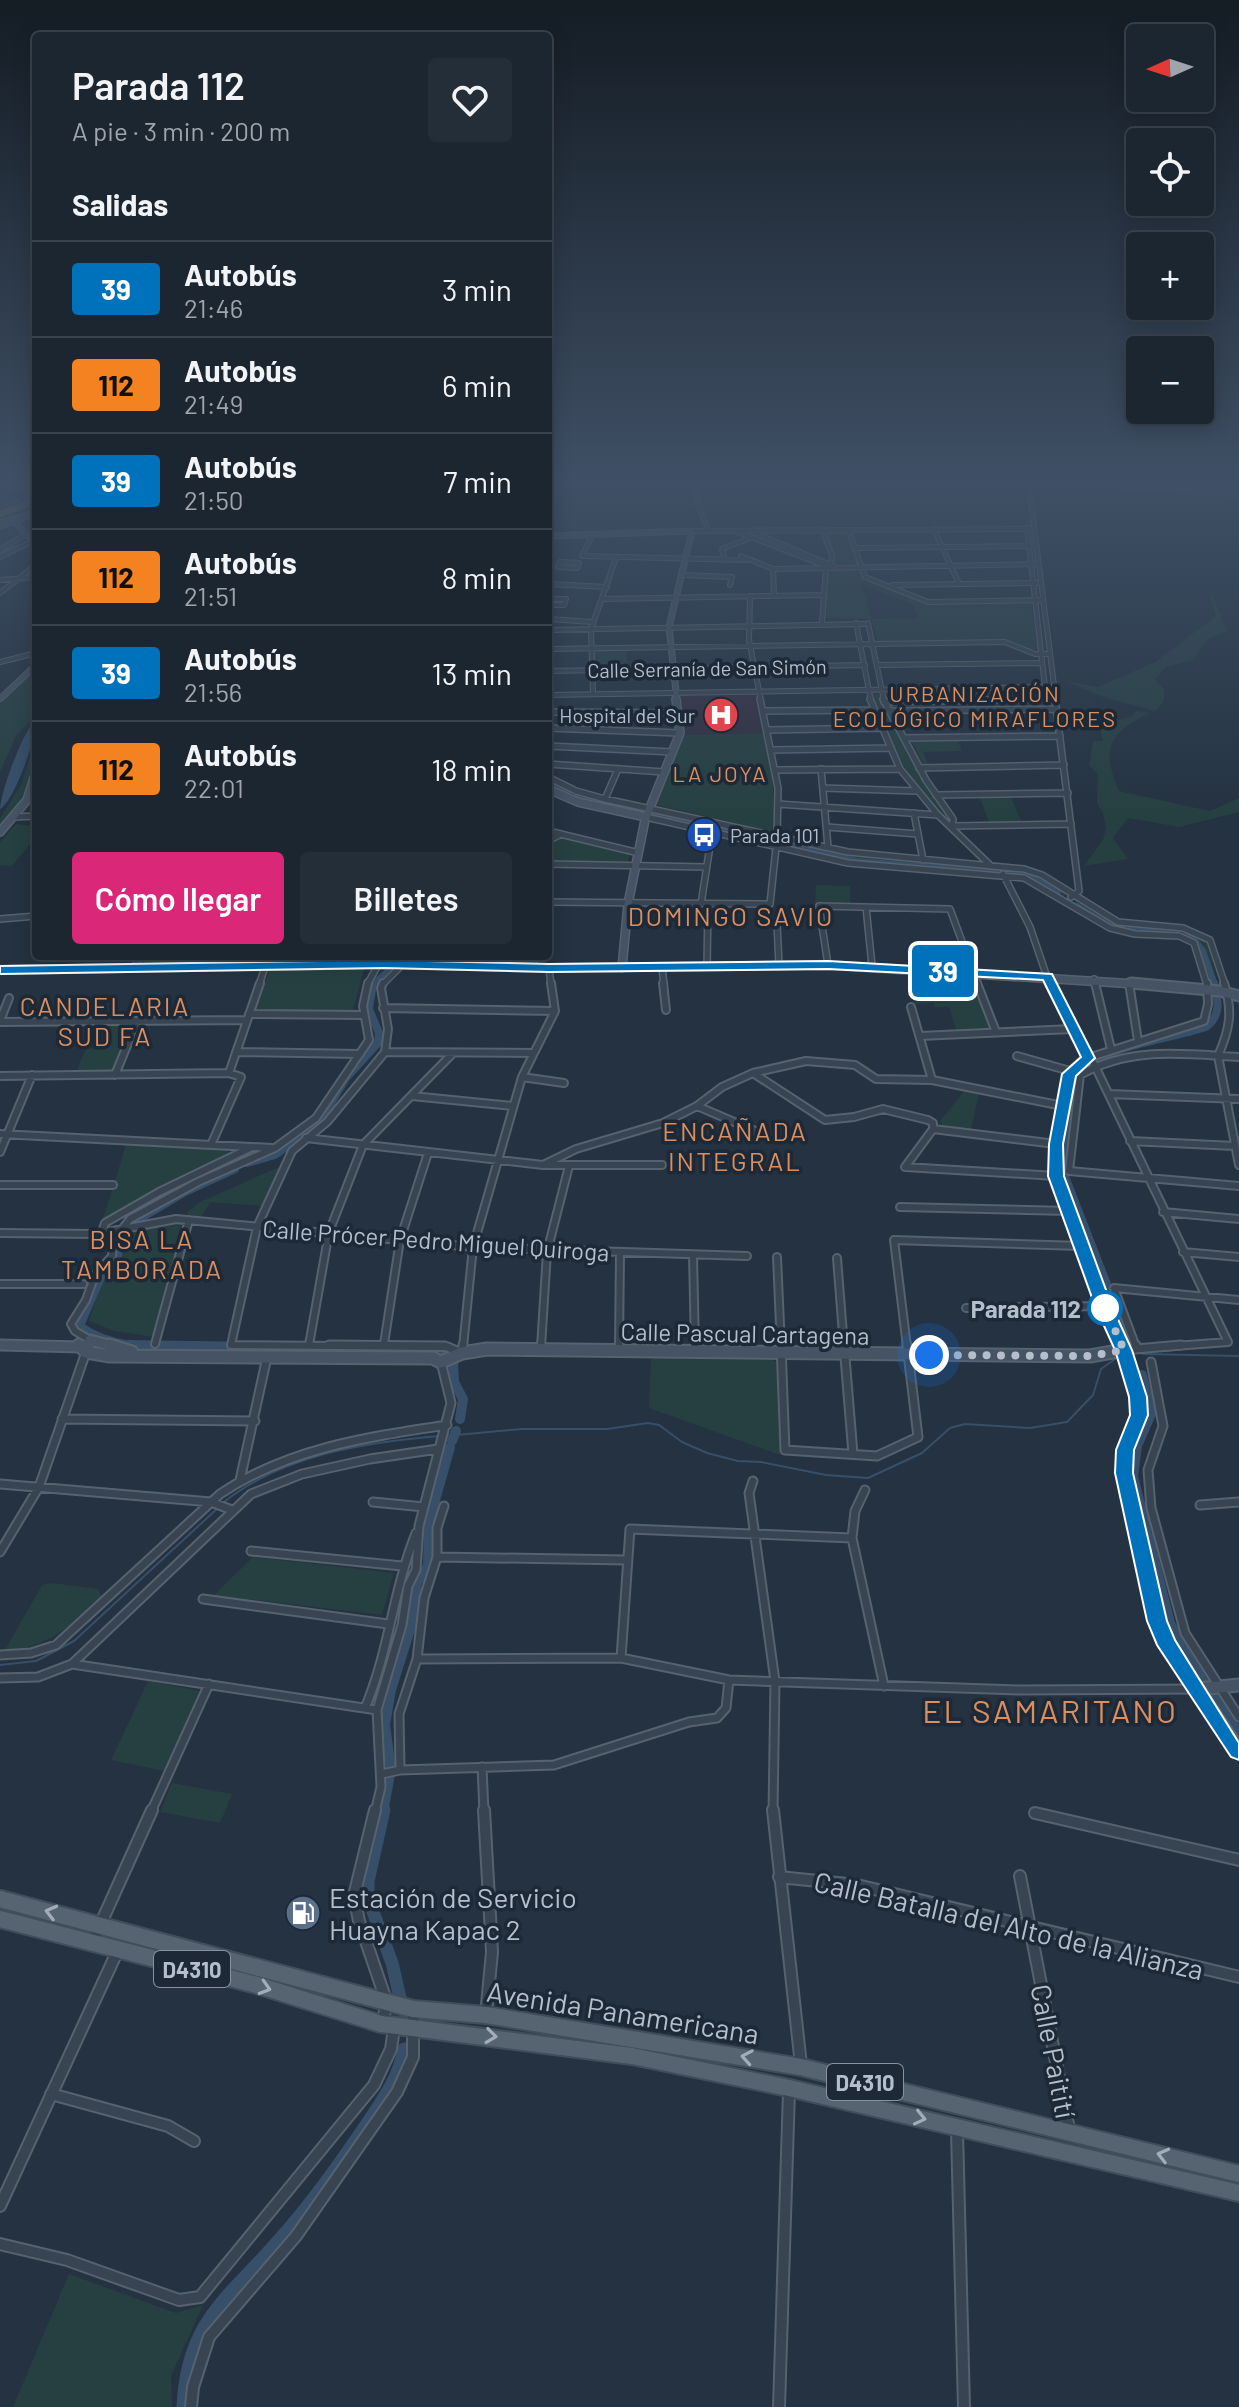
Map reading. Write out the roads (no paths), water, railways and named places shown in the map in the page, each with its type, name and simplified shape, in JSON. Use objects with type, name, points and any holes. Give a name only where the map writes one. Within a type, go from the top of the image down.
[{"type":"main road","points":[[622,968],[628,904],[647,813],[680,733],[669,626],[678,591]]},
{"type":"main road","points":[[0,699],[32,669]]},
{"type":"main road","points":[[0,832],[27,800],[32,784]]},
{"type":"main road","points":[[552,791],[647,813]]},
{"type":"main road","points":[[0,970],[262,967],[382,962],[549,968],[828,965],[1094,979],[1239,996]]},
{"type":"main road","points":[[1047,977],[1091,1061],[1070,1071],[1056,1144],[1056,1176],[1125,1356],[1140,1407],[1125,1450],[1126,1485],[1161,1634],[1207,1687],[1239,1750]]},
{"type":"main road","points":[[86,1352],[90,1340],[152,1356]]},
{"type":"main road","points":[[0,1345],[78,1345],[86,1352],[152,1356],[433,1358],[440,1362]]},
{"type":"main road","name":"Calle Pascual Cartagena","points":[[440,1362],[487,1349],[1125,1356]]},
{"type":"main road","points":[[1207,1687],[1239,1685]]},
{"type":"main road","name":"Avenida Panamericana","points":[[0,1899],[413,2009],[486,2015],[801,2067],[1239,2174]]},
{"type":"main road","name":"Avenida Panamericana","points":[[0,1919],[257,1985],[388,2025],[632,2056],[789,2088],[1239,2193]]},
{"type":"street","points":[[593,694],[592,626],[606,591]]},
{"type":"street","points":[[774,591],[774,596]]},
{"type":"street","points":[[822,622],[825,591]]},
{"type":"street","points":[[902,591],[928,602],[1043,600]]},
{"type":"street","points":[[1035,591],[1045,687]]},
{"type":"street","points":[[1042,591],[1079,891],[1064,900]]},
{"type":"street","points":[[603,599],[824,595]]},
{"type":"street","points":[[552,902],[770,904],[779,836],[776,770],[749,645],[746,624],[750,596]]},
{"type":"street","points":[[552,620],[592,626]]},
{"type":"street","points":[[552,628],[861,623]]},
{"type":"street","points":[[746,624],[861,623]]},
{"type":"street","points":[[861,623],[873,644],[884,702],[919,768],[953,819],[952,826]]},
{"type":"street","points":[[861,623],[861,644],[870,687],[867,691],[900,769],[938,815],[991,866]]},
{"type":"street","points":[[552,649],[1005,642],[1050,654]]},
{"type":"street","points":[[0,662],[32,654]]},
{"type":"street","points":[[878,665],[1041,663]]},
{"type":"street","name":"Calle Serranía de San Simón","points":[[552,671],[865,665]]},
{"type":"street","points":[[552,695],[1045,687],[1054,691]]},
{"type":"street","points":[[884,702],[1055,699]]},
{"type":"street","points":[[889,711],[1056,709]]},
{"type":"street","points":[[763,711],[874,710]]},
{"type":"street","points":[[552,712],[678,713]]},
{"type":"street","points":[[552,728],[680,733]]},
{"type":"street","points":[[767,730],[883,728]]},
{"type":"street","points":[[904,738],[1060,736]]},
{"type":"street","points":[[552,746],[673,752]]},
{"type":"street","points":[[771,750],[891,748]]},
{"type":"street","points":[[552,764],[664,772]]},
{"type":"street","points":[[919,768],[1064,765]]},
{"type":"street","points":[[605,799],[618,769]]},
{"type":"street","points":[[821,769],[828,847]]},
{"type":"street","points":[[776,770],[900,769]]},
{"type":"street","points":[[552,779],[576,791],[712,833],[848,863],[1003,874],[1033,882],[1110,928],[1190,940],[1197,947],[1230,1029],[1218,1056],[1239,1165]]},
{"type":"street","points":[[823,788],[916,791]]},
{"type":"street","points":[[552,797],[576,791]]},
{"type":"street","points":[[936,795],[1068,793]]},
{"type":"street","points":[[778,804],[938,815]]},
{"type":"street","points":[[647,813],[828,847],[1032,871],[1118,922],[1183,928],[1210,940],[1217,992],[1204,1021],[1111,1049],[1091,1061],[1080,1075],[1069,1171],[1239,1186]]},
{"type":"street","points":[[914,813],[923,860]]},
{"type":"street","points":[[14,817],[32,816]]},
{"type":"street","points":[[952,826],[1071,824]]},
{"type":"street","points":[[827,827],[918,834]]},
{"type":"street","points":[[552,832],[639,853]]},
{"type":"street","points":[[701,904],[712,833]]},
{"type":"street","points":[[552,839],[561,834]]},
{"type":"street","points":[[552,864],[706,867]]},
{"type":"street","points":[[1003,874],[1030,927],[1047,977]]},
{"type":"street","points":[[707,967],[708,904]]},
{"type":"street","points":[[828,965],[819,906],[950,909],[996,1032]]},
{"type":"street","points":[[866,907],[872,966]]},
{"type":"street","points":[[0,919],[32,916]]},
{"type":"street","points":[[777,924],[779,965]]},
{"type":"street","points":[[136,960],[137,968]]},
{"type":"street","points":[[229,1073],[248,1017],[262,960]]},
{"type":"street","points":[[533,967],[534,960]]},
{"type":"street","points":[[90,1340],[75,1331],[71,1324],[86,1300],[95,1275],[112,1256],[114,1239],[127,1228],[130,1219],[181,1190],[275,1148],[316,1118],[369,1040],[362,1015],[366,986],[382,962]]},
{"type":"street","points":[[400,962],[383,982],[383,1008],[388,1029],[385,1052],[326,1122],[292,1151],[257,1227],[231,1345],[445,1346],[458,1355],[473,1247],[522,1077],[555,1011],[549,968]]},
{"type":"street","points":[[662,967],[666,1010]]},
{"type":"street","points":[[1094,979],[1111,1049]]},
{"type":"street","points":[[1129,982],[1138,1041]]},
{"type":"street","points":[[9,998],[0,1021],[362,1015]]},
{"type":"street","points":[[911,1007],[932,1080]]},
{"type":"street","points":[[383,1008],[555,1011]]},
{"type":"street","points":[[115,1075],[137,1021]]},
{"type":"street","points":[[920,1036],[1073,1029]]},
{"type":"street","points":[[1230,1029],[1239,1030]]},
{"type":"street","points":[[236,1052],[360,1054]]},
{"type":"street","points":[[385,1052],[534,1053]]},
{"type":"street","points":[[309,1345],[329,1232],[363,1145],[453,1053]]},
{"type":"street","points":[[1091,1061],[1137,1053],[1239,1057]]},
{"type":"street","points":[[1017,1056],[1070,1071]]},
{"type":"street","points":[[543,1165],[576,1149],[663,1123],[697,1106],[722,1087],[753,1073],[806,1061],[855,1065],[876,1079],[932,1080],[1063,1106]]},
{"type":"street","points":[[1091,1061],[1228,1342],[1179,1343],[1137,1349],[1125,1356]]},
{"type":"street","points":[[0,1076],[229,1073],[241,1077],[211,1145]]},
{"type":"street","points":[[753,1073],[825,1120],[854,1117],[883,1109],[933,1123],[933,1129],[905,1167],[1056,1176]]},
{"type":"street","points":[[0,1152],[4,1134],[32,1075]]},
{"type":"street","points":[[522,1077],[564,1083]]},
{"type":"street","points":[[1109,1094],[1239,1099]]},
{"type":"street","points":[[412,1096],[513,1106]]},
{"type":"street","points":[[697,1106],[767,1136]]},
{"type":"street","points":[[316,1118],[326,1122]]},
{"type":"street","points":[[933,1129],[1056,1144]]},
{"type":"street","points":[[4,1134],[275,1148]]},
{"type":"street","points":[[306,1138],[543,1165],[662,1165]]},
{"type":"street","points":[[1130,1141],[1237,1146]]},
{"type":"street","points":[[102,1232],[105,1223],[159,1192],[250,1148]]},
{"type":"street","points":[[384,1344],[400,1240],[428,1153]]},
{"type":"street","points":[[541,1350],[547,1252],[569,1166]]},
{"type":"street","points":[[0,1185],[113,1185]]},
{"type":"street","points":[[900,1207],[1069,1211]]},
{"type":"street","points":[[1163,1212],[1239,1219]]},
{"type":"street","name":"Calle Prócer Pedro Miguel Quiroga","points":[[0,1233],[102,1232],[164,1220],[189,1220],[547,1252],[747,1256]]},
{"type":"street","points":[[155,1344],[189,1220]]},
{"type":"street","points":[[777,1257],[785,1450],[868,1456],[887,1453],[918,1437],[894,1240],[1081,1246]]},
{"type":"street","points":[[1183,1252],[1239,1257]]},
{"type":"street","points":[[619,1351],[620,1253]]},
{"type":"street","points":[[693,1255],[695,1353]]},
{"type":"street","points":[[837,1258],[853,1454]]},
{"type":"street","points":[[0,1284],[83,1284]]},
{"type":"street","points":[[1137,1349],[1114,1288],[1239,1300]]},
{"type":"street","points":[[966,1308],[1104,1306]]},
{"type":"street","points":[[0,1552],[39,1487],[86,1352]]},
{"type":"street","points":[[240,1480],[267,1357]]},
{"type":"street","points":[[365,1708],[375,1687],[402,1566],[419,1526],[451,1403],[440,1362]]},
{"type":"street","points":[[1151,1362],[1163,1426],[1148,1470],[1151,1508],[1185,1633],[1207,1687],[1239,1717]]},
{"type":"street","points":[[62,1419],[255,1421]]},
{"type":"street","points":[[0,1655],[31,1653],[56,1645],[240,1480],[327,1444],[443,1437]]},
{"type":"street","points":[[0,1678],[38,1677],[72,1664],[160,1584],[228,1508],[251,1494],[302,1474],[370,1459],[443,1437]]},
{"type":"street","points":[[753,1481],[749,1493],[775,1681],[773,1813],[801,2067]]},
{"type":"street","points":[[0,1484],[213,1502],[228,1508]]},
{"type":"street","points":[[865,1490],[855,1511],[852,1538],[884,1686]]},
{"type":"street","points":[[373,1502],[424,1507]]},
{"type":"street","points":[[1200,1505],[1239,1502]]},
{"type":"street","points":[[399,1771],[399,1714],[417,1659],[424,1598],[437,1557],[437,1528],[444,1506]]},
{"type":"street","points":[[0,2244],[67,2260],[179,2300],[200,2297],[374,2085],[391,2049],[387,2003],[359,1921],[354,1896],[383,1774],[376,1734],[377,1710],[402,1625],[408,1586],[416,1570],[419,1526]]},
{"type":"street","points":[[621,1658],[630,1529],[852,1538]]},
{"type":"street","points":[[251,1551],[402,1566]]},
{"type":"street","points":[[437,1557],[627,1560]]},
{"type":"street","points":[[203,1599],[388,1624]]},
{"type":"street","points":[[417,1659],[621,1658],[729,1680],[884,1686],[1019,1690],[1207,1687]]},
{"type":"street","points":[[72,1664],[377,1710]]},
{"type":"street","points":[[383,1774],[554,1765],[689,1722],[717,1718],[726,1708],[729,1680]]},
{"type":"street","points":[[92,1944],[209,1684]]},
{"type":"street","points":[[482,1767],[492,1952],[486,2015]]},
{"type":"street","points":[[1035,1813],[1239,1860]]},
{"type":"street","name":"Calle Paitití","points":[[1020,1876],[1069,2132]]},
{"type":"street","name":"Calle Batalla del Alto de la Alianza","points":[[779,1877],[857,1885],[1239,1977]]},
{"type":"street","points":[[0,2206],[118,1950]]},
{"type":"street","points":[[191,2407],[193,2387],[209,2337],[296,2236],[397,2092],[413,2057],[413,2009]]},
{"type":"street","points":[[779,2407],[789,2088]]},
{"type":"street","points":[[51,2094],[168,2126],[194,2141]]},
{"type":"street","points":[[957,2126],[964,2407]]},
{"type":"waterway","points":[[0,806],[32,731]]},
{"type":"waterway","points":[[552,785],[568,792]]},
{"type":"waterway","points":[[577,797],[635,811]]},
{"type":"waterway","points":[[656,816],[767,840]]},
{"type":"waterway","points":[[786,845],[856,861],[1025,874],[1058,892]]},
{"type":"waterway","points":[[1077,906],[1111,925],[1193,938],[1203,951],[1215,985]]},
{"type":"waterway","points":[[373,984],[391,968],[393,960]]},
{"type":"waterway","points":[[1128,1338],[1061,1166],[1074,1074],[1103,1056],[1206,1027],[1217,1012],[1214,983]]},
{"type":"waterway","points":[[247,1163],[275,1155],[319,1123],[346,1078],[378,1043],[379,1033],[369,1009],[373,984]]},
{"type":"waterway","points":[[135,1345],[103,1338],[80,1326],[102,1275],[118,1256],[120,1240],[136,1221],[185,1192],[235,1169]]},
{"type":"waterway","points":[[129,1345],[135,1345]]},
{"type":"waterway","points":[[135,1345],[437,1350],[453,1361],[454,1382],[463,1399],[460,1419]]},
{"type":"waterway","points":[[135,1345],[180,1347]]},
{"type":"waterway","points":[[1143,1354],[1239,1356]]},
{"type":"waterway","points":[[446,1436],[522,1429],[607,1429],[648,1423],[659,1425],[682,1442],[707,1453],[738,1461],[761,1462],[826,1475],[868,1478],[922,1453],[950,1428],[965,1424],[1030,1428],[1067,1422],[1093,1395],[1101,1369],[1118,1357]]},
{"type":"waterway","points":[[1142,1375],[1151,1414],[1137,1446],[1133,1476],[1170,1623],[1184,1650],[1239,1731]]},
{"type":"waterway","points":[[452,1441],[456,1431]]},
{"type":"waterway","points":[[224,1502],[247,1486],[299,1462],[355,1447],[440,1436]]},
{"type":"waterway","points":[[383,1812],[391,1769],[385,1725],[391,1690],[412,1623],[417,1583],[428,1565],[429,1522],[450,1447]]},
{"type":"waterway","points":[[0,1665],[36,1661],[74,1641],[219,1507]]},
{"type":"waterway","points":[[384,1810],[368,1881],[368,1898],[392,1963],[401,2002]]},
{"type":"waterway","points":[[183,2407],[186,2376],[203,2329],[230,2292],[317,2194],[389,2089],[404,2049]]},
{"type":"place","name":"Hospital del Sur","points":[[721,715]]},
{"type":"place","name":"Parada 101","points":[[704,835]]},
{"type":"place","name":"Parada 112","points":[[1105,1308]]},
{"type":"place","name":"Estación de Servicio Huayna Kapac 2","points":[[303,1913]]},
{"type":"district","name":"URBANIZACIÓN ECOLÓGICO MIRAFLORES","points":[[975,706]]},
{"type":"district","name":"LA JOYA","points":[[720,773]]},
{"type":"district","name":"DOMINGO SAVIO","points":[[731,915]]},
{"type":"district","name":"CANDELARIA SUD FA","points":[[105,1020]]},
{"type":"district","name":"ENCAÑADA INTEGRAL","points":[[735,1145]]},
{"type":"district","name":"BISA LA TAMBORADA","points":[[142,1253]]},
{"type":"district","name":"EL SAMARITANO","points":[[1050,1710]]}]
